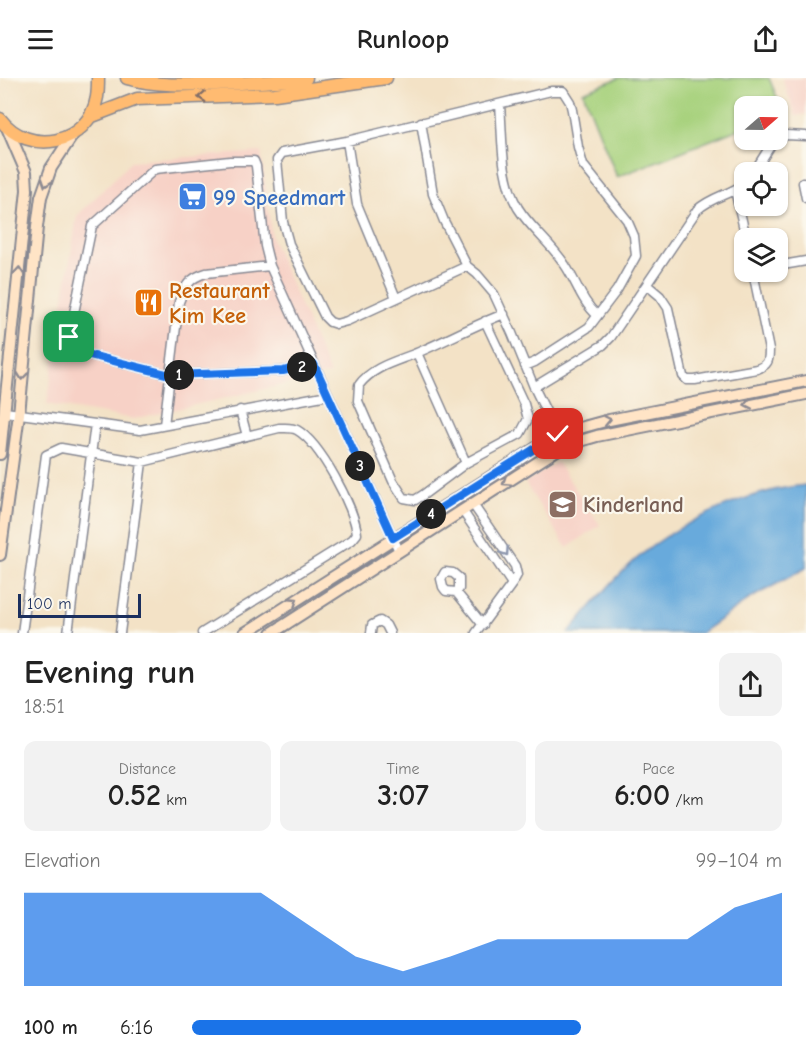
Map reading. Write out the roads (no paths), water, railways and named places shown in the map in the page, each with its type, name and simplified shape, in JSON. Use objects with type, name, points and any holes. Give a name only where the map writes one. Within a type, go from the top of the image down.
[{"type":"main road","points":[[0,555],[19,414],[41,197],[51,168],[74,133],[90,117],[98,98],[98,78]]},
{"type":"main road","points":[[127,78],[142,82],[183,85],[276,82],[306,78]]},
{"type":"main road","points":[[90,117],[137,99],[275,94],[386,78]]},
{"type":"main road","points":[[0,119],[8,130],[26,172],[27,190],[0,454]]},
{"type":"main road","points":[[8,130],[27,140],[48,142],[74,133]]},
{"type":"main road","points":[[245,633],[558,434],[609,420],[806,381]]},
{"type":"main road","points":[[272,633],[563,446],[597,436],[806,394]]},
{"type":"street","points":[[467,266],[347,321],[336,324],[330,322],[320,309],[285,233],[277,160],[282,153],[347,141],[558,90],[563,91],[570,102],[583,165],[627,220],[636,247],[636,256],[609,302],[589,327],[525,366]]},
{"type":"street","points":[[500,105],[503,165],[519,209],[554,249],[572,276],[589,309],[597,315]]},
{"type":"street","points":[[421,122],[433,194],[444,221],[467,266],[494,294],[534,387],[563,446]]},
{"type":"street","points":[[788,135],[806,136]]},
{"type":"street","points":[[347,141],[357,204],[396,298]]},
{"type":"street","points":[[314,364],[283,371],[170,375],[74,351],[71,348],[69,337],[92,226],[155,169],[254,161],[265,246],[270,266],[399,551]]},
{"type":"street","points":[[803,183],[806,198]]},
{"type":"street","points":[[534,387],[603,345],[623,321],[697,210],[712,199],[734,190]]},
{"type":"street","points":[[788,264],[806,261]]},
{"type":"street","points":[[164,425],[179,302],[185,284],[206,273],[270,266]]},
{"type":"street","points":[[647,285],[660,296],[668,308],[681,370],[687,380],[765,366],[769,360],[769,350],[755,282]]},
{"type":"street","points":[[485,321],[524,404],[528,419],[520,434],[466,463],[415,500],[404,498],[393,481],[358,401],[358,385],[374,370],[417,353],[485,321],[504,314]]},
{"type":"street","points":[[417,353],[466,463]]},
{"type":"street","points":[[5,412],[140,430],[328,395]]},
{"type":"street","points":[[240,411],[247,435]]},
{"type":"street","points":[[68,633],[95,424]]},
{"type":"street","points":[[22,633],[46,455],[61,448],[142,462],[247,435],[294,428],[317,448],[328,465],[356,523],[357,534],[352,540],[202,633]]},
{"type":"street","points":[[120,633],[142,462]]},
{"type":"street","points":[[472,503],[515,566],[517,575],[476,633]]},
{"type":"street","points":[[462,510],[512,584]]},
{"type":"street","points":[[480,537],[490,529]]},
{"type":"street","points":[[456,592],[483,625]]},
{"type":"street","points":[[371,633],[372,625],[380,621],[386,625],[390,633]]},
{"type":"water","points":[[806,485],[806,568],[751,598],[701,633],[568,633],[621,573],[657,543],[676,531],[741,500],[763,493]]},
{"type":"place","name":"99 Speedmart","points":[[192,197]]},
{"type":"place","name":"Restaurant Kim Kee","points":[[148,303]]},
{"type":"place","name":"Kinderland","points":[[562,504]]}]
